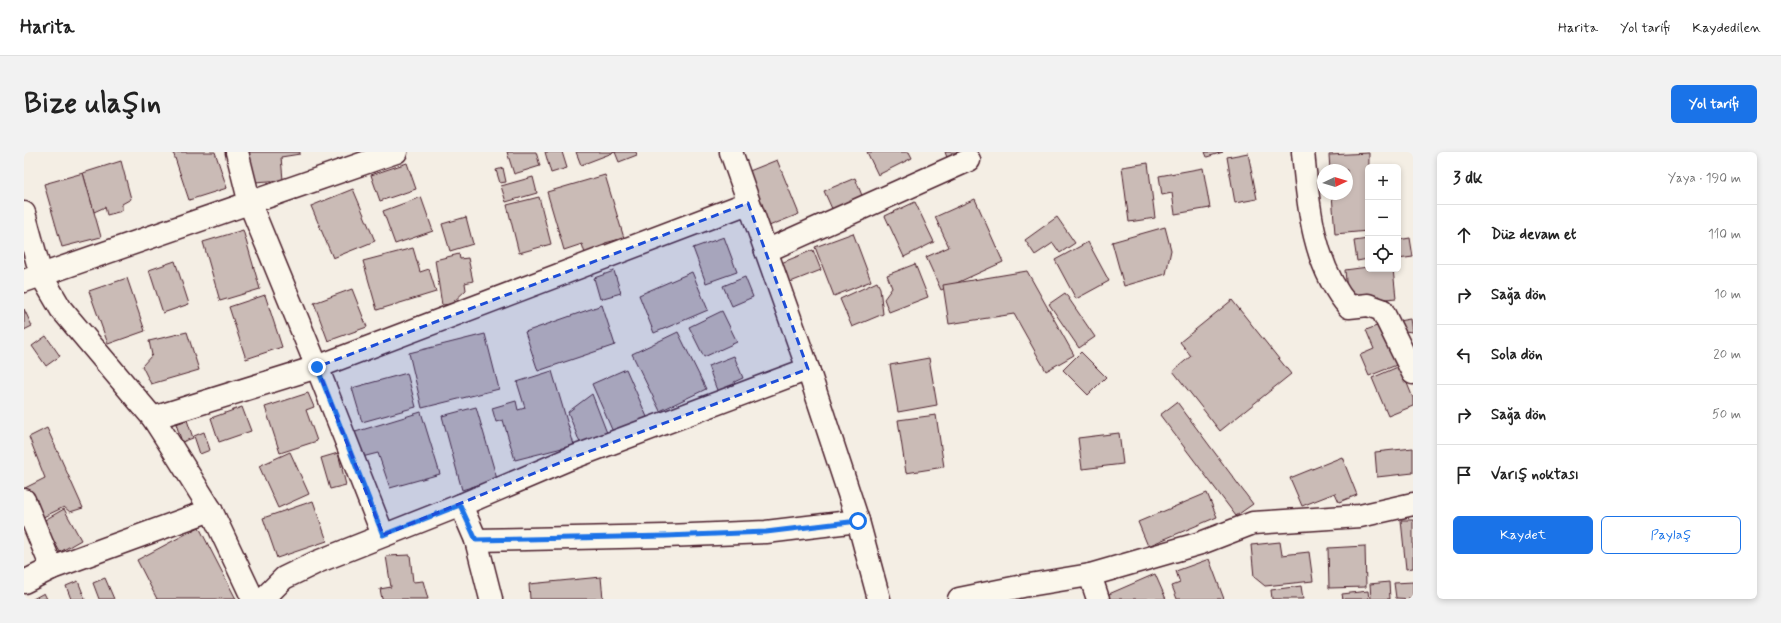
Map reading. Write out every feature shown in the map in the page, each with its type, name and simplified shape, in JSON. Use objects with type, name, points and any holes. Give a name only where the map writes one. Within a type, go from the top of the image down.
[{"type":"street","points":[[237,152],[250,204],[317,367],[383,535]]},
{"type":"street","points":[[32,278],[250,204],[396,152]]},
{"type":"street","points":[[731,152],[808,369],[858,521],[879,599]]},
{"type":"street","points":[[1303,152],[1308,205],[1320,256],[1340,297],[1349,307],[1368,305],[1382,310],[1413,373]]},
{"type":"street","points":[[766,251],[970,160]]},
{"type":"street","points":[[153,418],[317,367],[748,203]]},
{"type":"street","points":[[24,213],[32,278],[62,309],[153,418],[211,510],[253,599]]},
{"type":"street","points":[[263,599],[284,578],[383,535],[460,505],[569,459],[808,369]]},
{"type":"street","points":[[24,500],[52,568]]},
{"type":"street","points":[[959,599],[1023,586],[1090,575],[1201,543],[1253,523],[1360,516],[1413,504]]},
{"type":"street","points":[[460,505],[476,540],[491,599]]},
{"type":"street","points":[[24,582],[52,568],[211,510]]},
{"type":"street","points":[[476,540],[666,536],[766,532],[858,521]]},
{"type":"street","points":[[1090,575],[1098,599]]},
{"type":"highlighted area","points":[[748,203],[808,369],[569,459],[383,535],[317,367]]},
{"type":"building","points":[[173,152],[215,152],[227,188],[189,200]]},
{"type":"building","points":[[244,152],[300,152],[300,154],[281,157],[283,180],[255,182]]},
{"type":"building","points":[[507,152],[536,152],[540,166],[514,174]]},
{"type":"building","points":[[545,152],[562,152],[567,168],[551,173]]},
{"type":"building","points":[[576,152],[615,152],[581,165]]},
{"type":"building","points":[[615,152],[636,152],[637,155],[619,162]]},
{"type":"building","points":[[867,152],[909,152],[912,158],[878,175]]},
{"type":"building","points":[[945,152],[977,152],[949,163]]},
{"type":"building","points":[[1205,152],[1223,152],[1207,157]]},
{"type":"building","points":[[1248,153],[1257,199],[1235,203],[1227,157]]},
{"type":"building","points":[[1369,153],[1369,164],[1365,164],[1365,231],[1335,234],[1332,200],[1353,200],[1353,164],[1330,164],[1329,155]]},
{"type":"building","points":[[777,160],[799,214],[764,228],[742,174]]},
{"type":"building","points":[[121,161],[131,199],[122,204],[122,211],[107,215],[105,207],[94,212],[83,173]]},
{"type":"building","points":[[407,163],[416,189],[380,201],[371,175]]},
{"type":"building","points":[[1148,163],[1155,218],[1129,222],[1122,167]]},
{"type":"building","points":[[503,168],[506,182],[500,183],[496,170]]},
{"type":"building","points":[[1203,168],[1210,208],[1175,214],[1172,193],[1162,195],[1159,176]]},
{"type":"building","points":[[83,173],[101,237],[62,247],[44,184]]},
{"type":"building","points":[[605,175],[624,238],[605,243],[606,254],[587,260],[582,244],[564,250],[547,192]]},
{"type":"building","points":[[533,177],[537,193],[506,202],[501,186]]},
{"type":"building","points":[[855,178],[863,198],[833,211],[824,191]]},
{"type":"building","points":[[353,189],[375,241],[333,258],[311,206]]},
{"type":"building","points":[[421,197],[433,231],[395,244],[383,211]]},
{"type":"building","points":[[539,197],[551,244],[519,253],[507,205]]},
{"type":"building","points":[[975,199],[1003,262],[941,290],[926,257],[949,247],[935,217]]},
{"type":"building","points":[[915,202],[934,242],[904,257],[885,216]]},
{"type":"building","points":[[466,217],[473,244],[450,251],[442,224]]},
{"type":"building","points":[[1057,217],[1075,243],[1060,253],[1053,243],[1035,255],[1025,240]]},
{"type":"building","points":[[1165,227],[1171,250],[1166,274],[1124,286],[1112,242]]},
{"type":"building","points":[[243,230],[260,289],[220,301],[203,242]]},
{"type":"building","points":[[853,233],[871,281],[834,296],[815,247]]},
{"type":"building","points":[[724,237],[737,272],[706,283],[693,248]]},
{"type":"building","points":[[1410,238],[1413,257],[1401,259],[1401,240]]},
{"type":"building","points":[[1365,239],[1365,260],[1357,261],[1354,241]]},
{"type":"building","points":[[1088,242],[1109,281],[1076,299],[1055,260]]},
{"type":"building","points":[[413,248],[420,272],[429,269],[436,292],[377,310],[363,261]]},
{"type":"building","points":[[813,250],[821,270],[788,283],[781,263]]},
{"type":"building","points":[[459,254],[460,259],[468,258],[473,281],[465,283],[466,290],[451,304],[442,305],[435,260]]},
{"type":"building","points":[[175,261],[189,304],[163,313],[149,270]]},
{"type":"building","points":[[915,264],[928,297],[889,312],[884,299],[892,288],[887,275]]},
{"type":"building","points":[[1365,267],[1365,272],[1393,272],[1396,298],[1348,303],[1345,270]]},
{"type":"building","points":[[614,271],[621,293],[600,299],[594,278]]},
{"type":"building","points":[[1027,271],[1074,355],[1046,371],[1014,314],[949,324],[943,285]]},
{"type":"building","points":[[692,272],[708,310],[654,333],[639,295]]},
{"type":"building","points":[[745,277],[753,297],[732,306],[723,286]]},
{"type":"building","points":[[127,278],[145,331],[108,344],[89,291]]},
{"type":"building","points":[[877,282],[880,288],[883,314],[852,327],[840,299]]},
{"type":"building","points":[[352,289],[367,327],[328,341],[314,303]]},
{"type":"building","points":[[1065,293],[1095,337],[1079,348],[1049,304]]},
{"type":"building","points":[[265,295],[282,347],[246,359],[229,307]]},
{"type":"building","points":[[1232,300],[1291,374],[1220,431],[1173,371],[1191,356],[1180,342]]},
{"type":"building","points":[[602,305],[615,345],[538,371],[525,332]]},
{"type":"building","points":[[24,309],[32,326],[24,330]]},
{"type":"building","points":[[722,311],[737,342],[704,357],[689,327]]},
{"type":"building","points":[[1410,319],[1412,332],[1398,330],[1398,321]]},
{"type":"building","points":[[1382,324],[1399,364],[1369,376],[1360,355],[1374,349],[1366,330]]},
{"type":"building","points":[[187,332],[199,370],[151,384],[142,366],[152,355],[149,341]]},
{"type":"building","points":[[678,332],[706,389],[660,411],[632,354]]},
{"type":"building","points":[[485,334],[499,389],[422,408],[409,353]]},
{"type":"building","points":[[46,336],[60,356],[46,366],[32,346]]},
{"type":"building","points":[[1081,352],[1106,377],[1088,395],[1063,370]]},
{"type":"building","points":[[734,356],[743,378],[734,382],[736,387],[718,393],[708,366]]},
{"type":"building","points":[[929,358],[937,405],[898,412],[890,365]]},
{"type":"building","points":[[1400,366],[1413,398],[1413,406],[1388,416],[1372,378]]},
{"type":"building","points":[[626,369],[647,417],[613,432],[592,384]]},
{"type":"building","points":[[552,371],[574,445],[515,460],[503,420],[496,422],[492,408],[516,401],[518,410],[525,408],[517,382]]},
{"type":"building","points":[[407,373],[416,407],[362,422],[352,388]]},
{"type":"building","points":[[308,393],[314,407],[306,410],[317,441],[280,453],[265,407]]},
{"type":"building","points":[[592,394],[607,433],[580,443],[568,412]]},
{"type":"building","points":[[1177,402],[1253,504],[1236,516],[1160,415]]},
{"type":"building","points":[[242,407],[251,431],[219,442],[211,418]]},
{"type":"building","points":[[476,407],[497,479],[462,490],[442,416]]},
{"type":"building","points":[[421,412],[440,474],[390,488],[378,453],[362,457],[352,433]]},
{"type":"building","points":[[936,415],[944,467],[906,473],[898,420]]},
{"type":"building","points":[[187,420],[193,438],[182,442],[176,424]]},
{"type":"building","points":[[47,428],[83,508],[70,512],[64,507],[37,520],[25,488],[45,478],[29,437]]},
{"type":"building","points":[[204,432],[210,450],[200,454],[194,436]]},
{"type":"building","points":[[1119,433],[1123,464],[1082,469],[1078,438]]},
{"type":"building","points":[[1413,448],[1413,473],[1377,477],[1375,452]]},
{"type":"building","points":[[290,452],[309,494],[278,508],[259,466]]},
{"type":"building","points":[[338,453],[346,485],[330,489],[321,458]]},
{"type":"building","points":[[1342,457],[1357,495],[1339,502],[1335,493],[1302,506],[1290,478]]},
{"type":"building","points":[[1207,493],[1217,517],[1148,546],[1138,522]]},
{"type":"building","points":[[313,501],[327,541],[277,558],[263,518]]},
{"type":"building","points":[[64,509],[81,540],[60,552],[43,521]]},
{"type":"building","points":[[1401,520],[1413,520],[1413,568],[1406,569]]},
{"type":"building","points":[[199,527],[236,599],[157,599],[137,560]]},
{"type":"building","points":[[1280,542],[1282,555],[1309,552],[1313,581],[1265,586],[1254,577],[1251,545]]},
{"type":"building","points":[[1365,546],[1366,587],[1329,588],[1328,548]]},
{"type":"building","points":[[410,555],[413,582],[423,581],[428,599],[382,599],[380,589],[391,587],[386,556]]},
{"type":"building","points":[[1209,559],[1224,599],[1177,599],[1172,586],[1180,583],[1176,571]]},
{"type":"building","points":[[1155,574],[1166,599],[1103,599],[1102,597]]},
{"type":"building","points":[[601,577],[603,599],[530,599],[529,584]]},
{"type":"building","points":[[105,578],[114,599],[99,599],[93,583]]},
{"type":"building","points":[[78,581],[85,599],[71,599],[66,586]]},
{"type":"building","points":[[1389,582],[1390,599],[1371,599],[1370,584]]},
{"type":"building","points":[[1413,582],[1413,599],[1396,598],[1394,583]]},
{"type":"building","points":[[1301,586],[1303,599],[1272,599],[1271,590]]},
{"type":"building","points":[[1368,591],[1369,599],[1343,599],[1342,594]]},
{"type":"building","points":[[44,593],[47,599],[33,599]]},
{"type":"route","points":[[317,367],[383,535],[460,505],[476,540],[666,536],[766,532],[858,521]]}]
